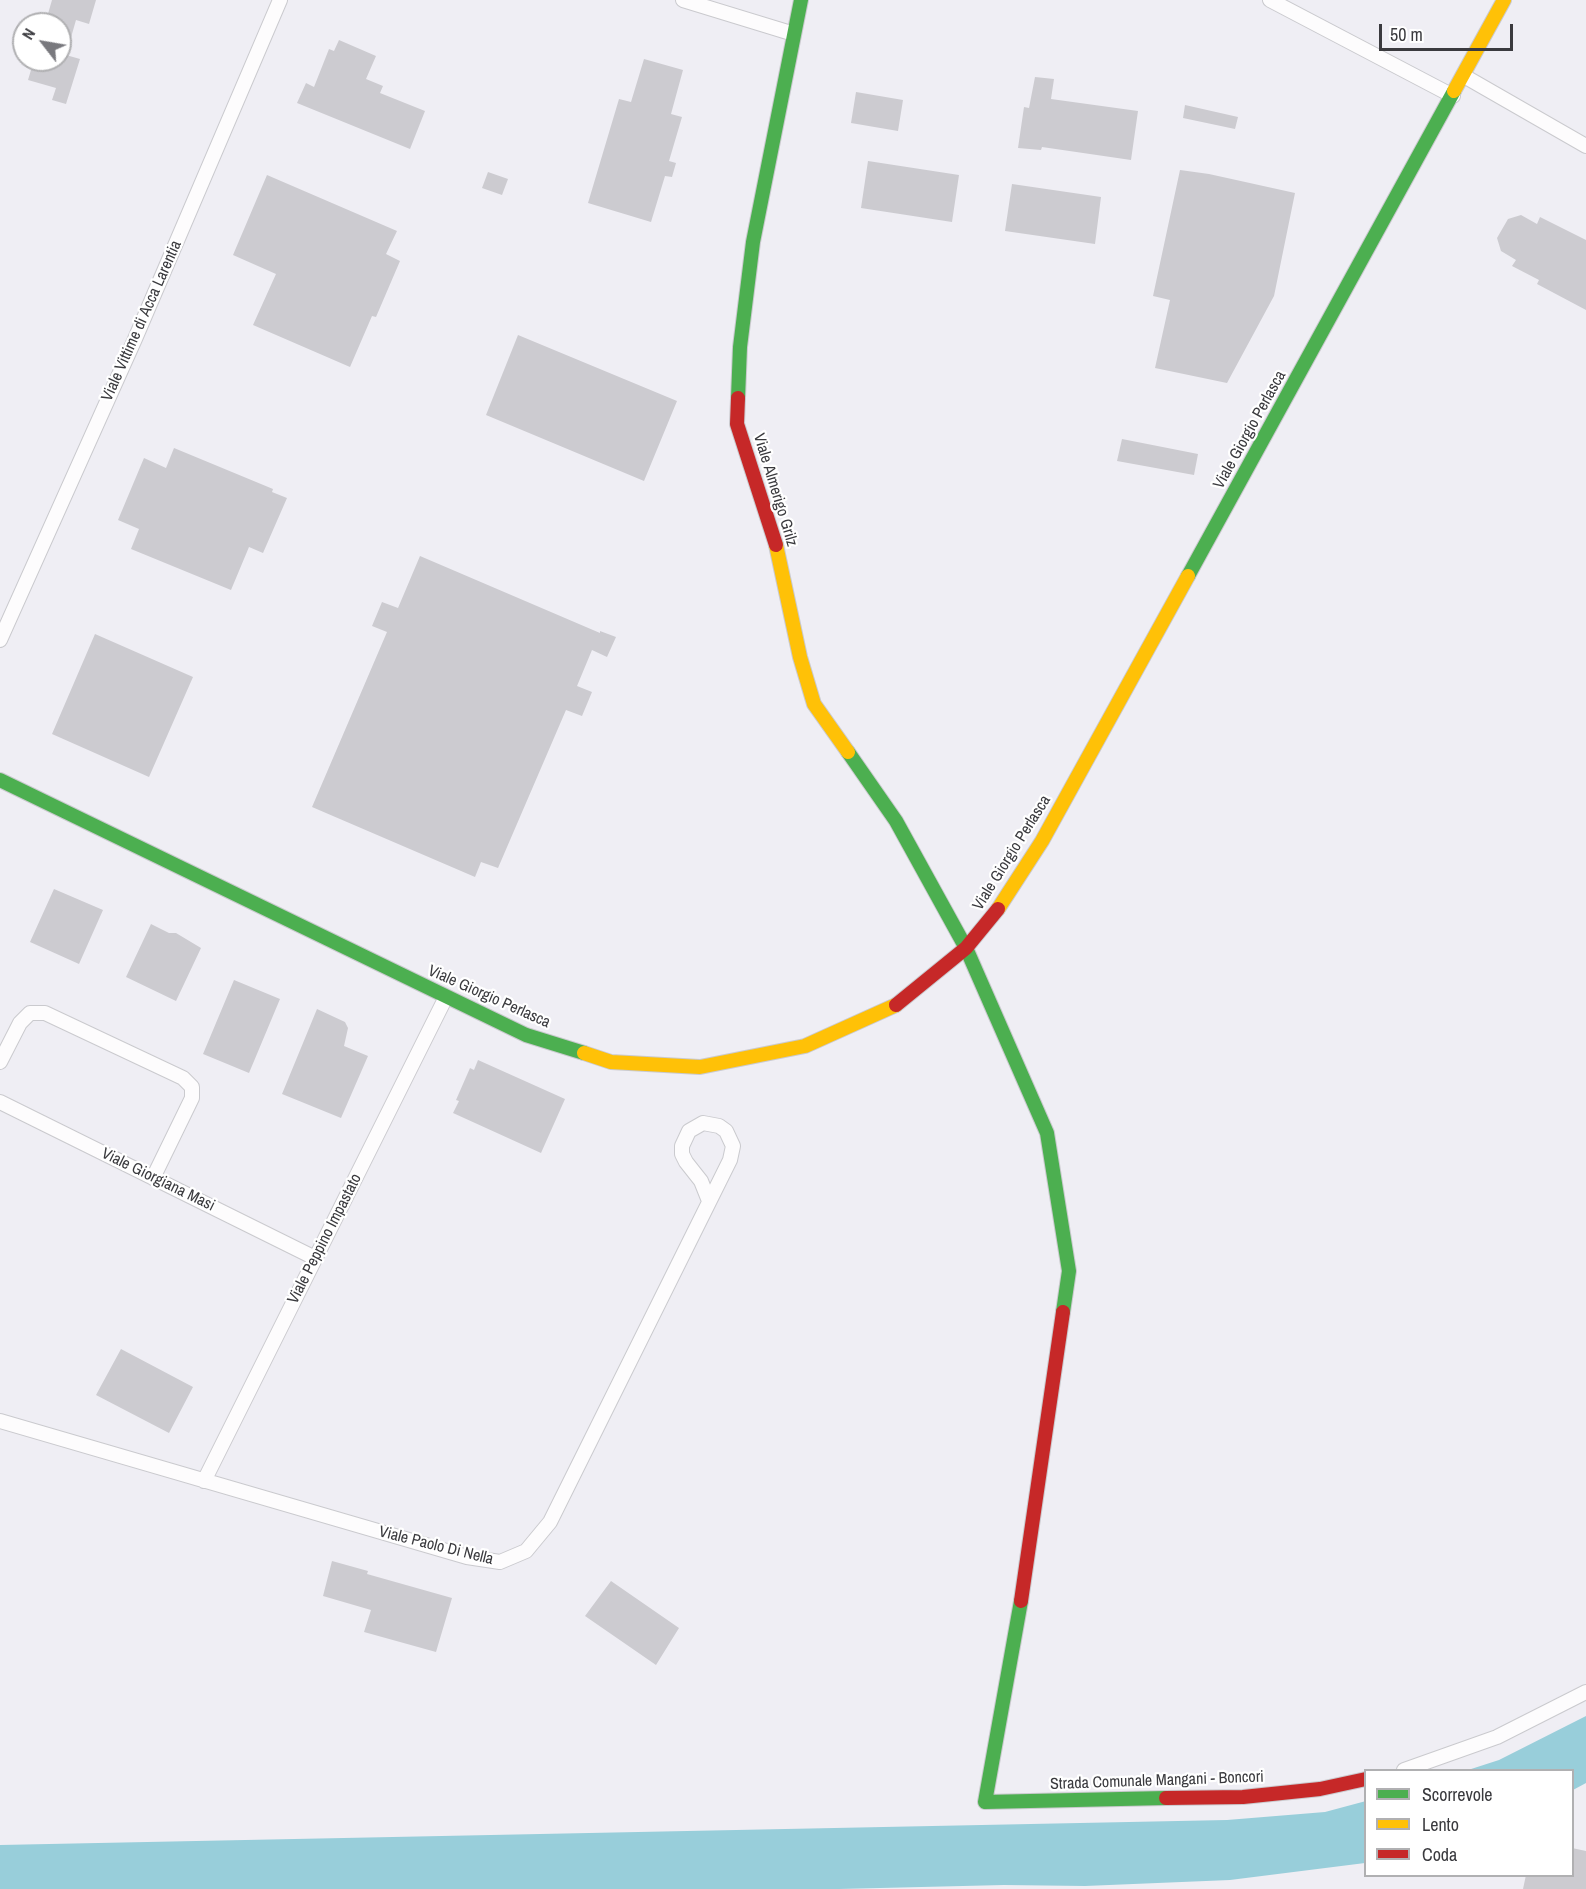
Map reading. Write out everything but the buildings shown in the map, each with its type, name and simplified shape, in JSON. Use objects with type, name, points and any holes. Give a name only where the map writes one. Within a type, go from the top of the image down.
[{"type":"street","name":"Viale Vittime di Acca Larentia","points":[[0,640],[135,339],[280,0]]},
{"type":"street","points":[[683,0],[794,34]]},
{"type":"street","name":"Viale Almerigo Grilz","points":[[801,0],[753,242],[740,347],[737,424],[774,533],[800,657],[814,704],[896,821],[966,948],[1047,1133],[1069,1271],[1024,1586],[985,1802]]},
{"type":"street","points":[[1270,0],[1453,96]]},
{"type":"street","name":"Viale Giorgio Perlasca","points":[[0,780],[526,1035],[610,1062],[700,1067],[805,1047],[898,1004],[966,948],[996,913],[1042,841],[1504,0]]},
{"type":"street","points":[[1464,76],[1586,146]]},
{"type":"street","name":"Viale Peppino Impastato","points":[[204,1481],[446,997]]},
{"type":"street","points":[[0,1062],[20,1023],[30,1014],[45,1013],[183,1078],[192,1087],[192,1098],[153,1178]]},
{"type":"street","name":"Viale Giorgiana Masi","points":[[0,1102],[315,1258]]},
{"type":"street","name":"Viale Paolo Di Nella","points":[[0,1421],[467,1557],[501,1562],[526,1551],[550,1522],[730,1160],[733,1146],[726,1131],[712,1123],[695,1126],[689,1131],[682,1146],[686,1162],[700,1181],[709,1202]]},
{"type":"street","points":[[1407,1769],[1497,1737],[1586,1692]]},
{"type":"street","name":"Strada Comunale Mangani - Boncori","points":[[985,1802],[1244,1797],[1320,1788],[1364,1779]]},
{"type":"water","points":[[1586,1716],[1586,1783],[1574,1789],[1574,1769],[1471,1769],[1499,1760]]},
{"type":"water","points":[[1364,1802],[1364,1863],[1230,1880],[1085,1886],[1004,1885],[839,1889],[0,1889],[0,1845],[1227,1820],[1325,1812]]},
{"type":"traffic: fast","points":[[738,398],[740,347],[753,242],[801,0]]},
{"type":"traffic: fast","points":[[1188,576],[1454,91]]},
{"type":"traffic: fast","points":[[848,752],[896,821],[966,948],[1047,1133],[1069,1271],[1063,1312]]},
{"type":"traffic: fast","points":[[0,780],[526,1035],[584,1053]]},
{"type":"traffic: fast","points":[[1021,1601],[985,1802],[1166,1798]]},
{"type":"traffic: slow","points":[[1454,91],[1504,0]]},
{"type":"traffic: slow","points":[[776,545],[800,657],[814,704],[848,752]]},
{"type":"traffic: slow","points":[[998,909],[1042,841],[1188,576]]},
{"type":"traffic: slow","points":[[584,1053],[611,1062],[700,1067],[805,1046],[896,1005]]},
{"type":"traffic: jam","points":[[738,398],[737,424],[776,545]]},
{"type":"traffic: jam","points":[[896,1005],[966,948],[998,909]]},
{"type":"traffic: jam","points":[[1021,1601],[1063,1312]]},
{"type":"traffic: jam","points":[[1166,1798],[1243,1797],[1320,1789],[1364,1779]]}]
